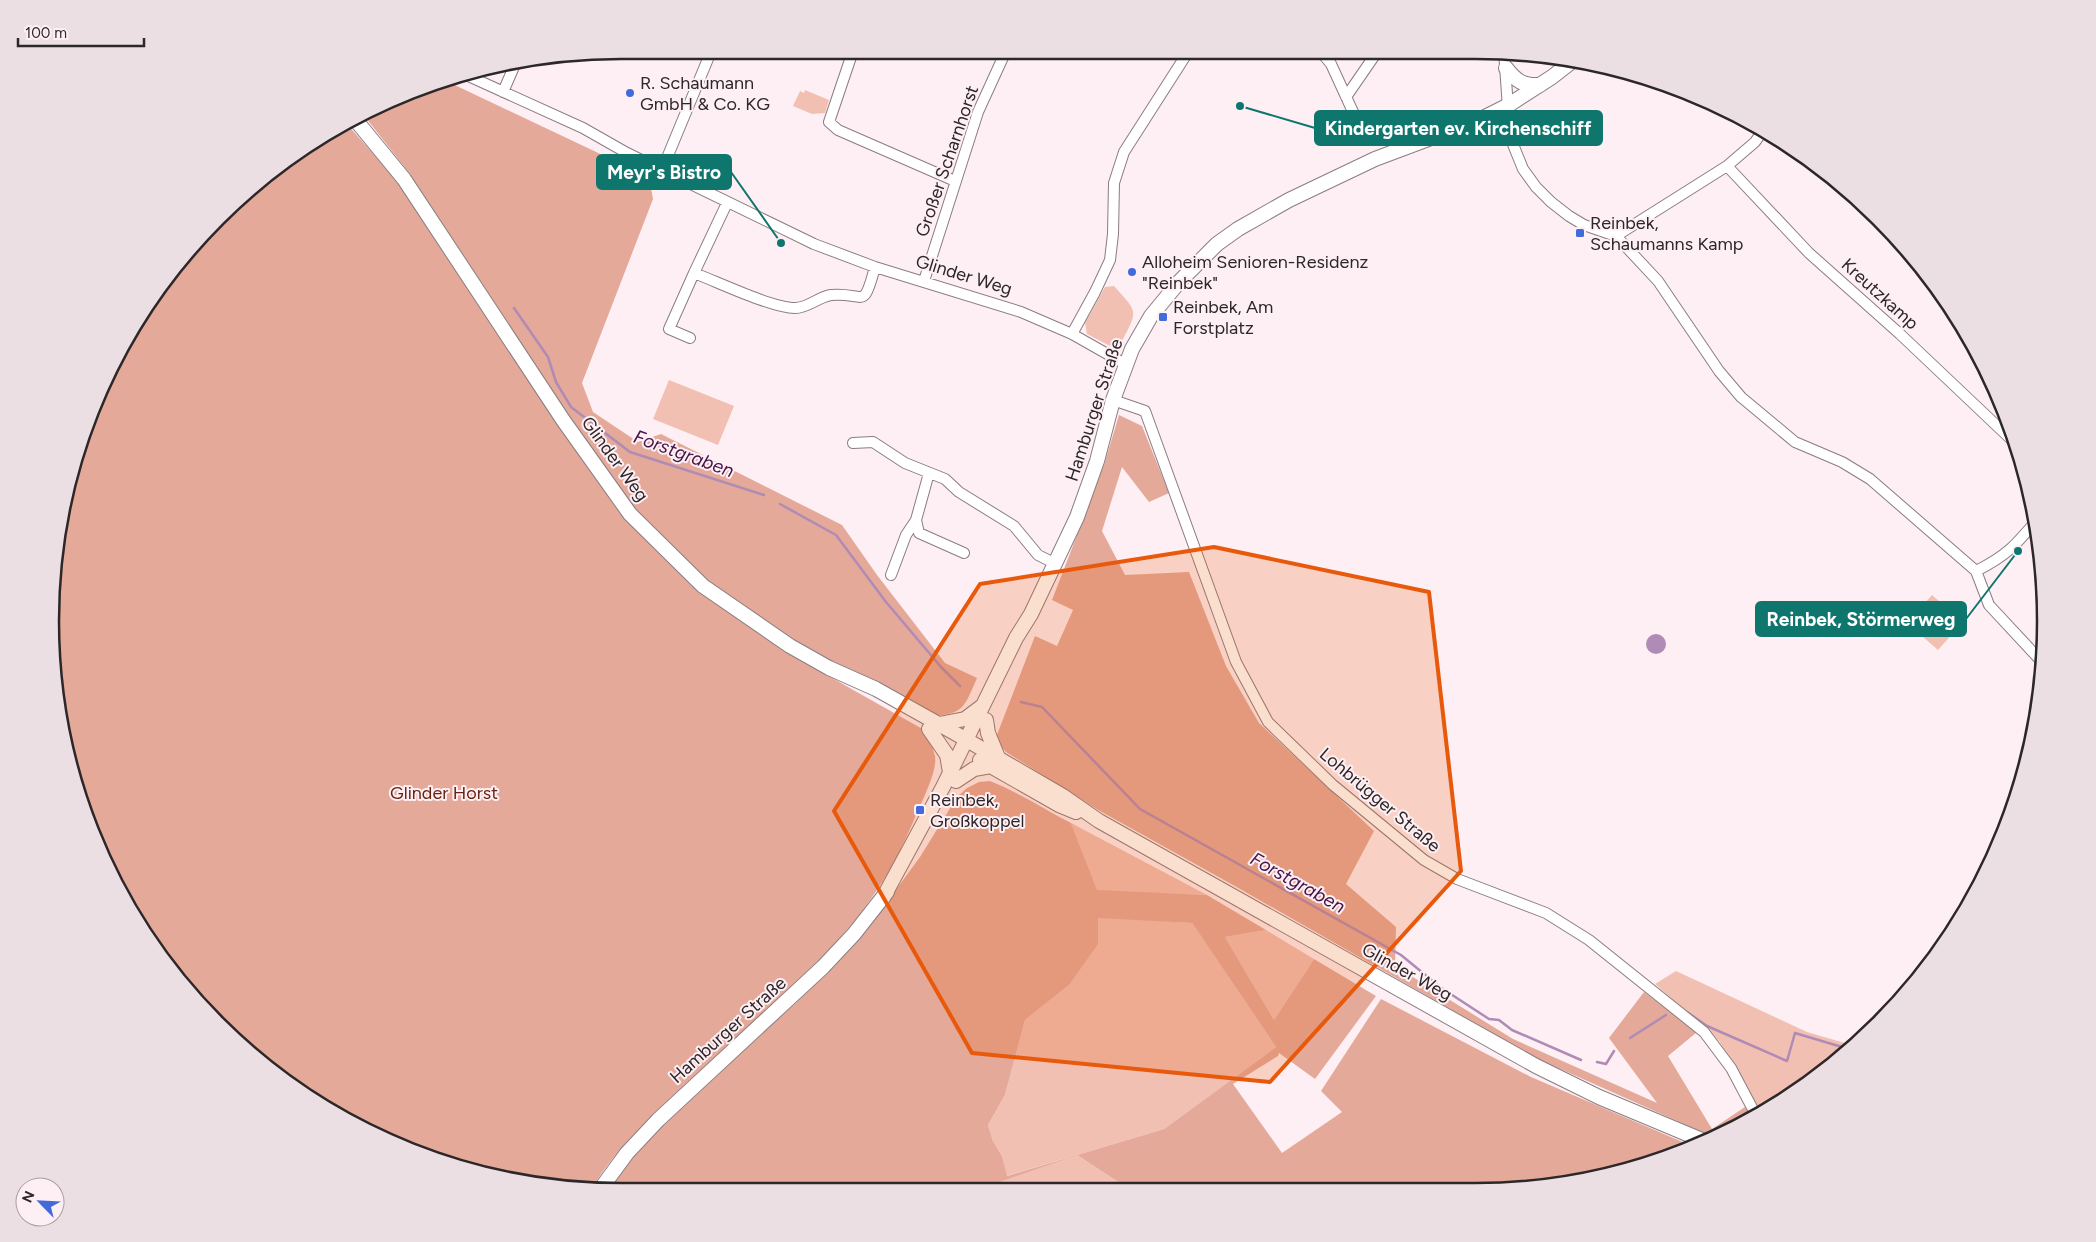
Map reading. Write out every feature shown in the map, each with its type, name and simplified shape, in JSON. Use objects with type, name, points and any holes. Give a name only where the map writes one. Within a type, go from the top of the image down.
[{"type":"main road","name":"Hamburger Straße","points":[[605,1183],[627,1153],[658,1120],[823,967],[883,898],[918,851],[968,747],[986,701],[1016,638],[1031,614],[1087,492],[1125,364],[1144,326],[1179,282],[1217,244],[1238,229],[1289,200],[1375,159],[1479,120],[1507,106],[1565,67]]},
{"type":"main road","points":[[1506,68],[1520,83],[1540,85]]},
{"type":"main road","name":"Glinder Weg","points":[[359,124],[404,179],[563,420],[630,514],[703,586],[790,646],[829,668],[873,697],[934,727],[968,747],[1059,805],[1099,821],[1536,1066],[1599,1097],[1696,1138]]},
{"type":"main road","name":"Hamburger Straße","points":[[968,747],[986,720],[1024,641],[1031,614]]},
{"type":"main road","points":[[986,701],[966,719],[934,727],[953,776],[995,763],[986,720]]},
{"type":"street","points":[[662,170],[708,59]]},
{"type":"street","points":[[850,59],[830,122],[838,130],[955,182]]},
{"type":"street","name":"Großer Scharnhorst","points":[[924,281],[978,112],[1002,59]]},
{"type":"street","points":[[1072,334],[1107,268],[1113,234],[1114,183],[1124,152],[1184,59]]},
{"type":"street","points":[[1327,59],[1331,64],[1365,138]]},
{"type":"street","points":[[1346,97],[1372,59]]},
{"type":"street","points":[[1505,60],[1510,137],[1523,169],[1536,187],[1569,216],[1584,225],[1616,236],[1658,281],[1719,371],[1741,397],[1795,442],[1842,462],[1870,479],[1928,527],[1976,571],[1989,605],[2036,656]]},
{"type":"street","points":[[503,92],[513,70]]},
{"type":"street","name":"Glinder Weg","points":[[474,78],[583,128],[662,170],[814,244],[875,268],[924,281],[1021,312],[1072,334],[1125,364]]},
{"type":"street","points":[[1616,236],[1727,166],[1759,136]]},
{"type":"street","name":"Kreutzkamp","points":[[1727,166],[1808,252],[1900,334],[2004,431]]},
{"type":"street","points":[[690,338],[669,329],[727,202]]},
{"type":"street","points":[[694,273],[765,300],[795,308],[803,307],[823,296],[863,297],[868,292],[875,268]]},
{"type":"street","name":"Lohbrügger Straße","points":[[1113,400],[1145,411],[1236,662],[1268,722],[1332,784],[1424,860],[1457,879],[1553,917],[1590,940],[1704,1032],[1731,1068],[1753,1110]]},
{"type":"street","points":[[853,443],[873,442],[905,463],[945,479],[959,492],[1014,526],[1038,555],[1054,563]]},
{"type":"street","points":[[891,575],[906,535],[916,520],[928,473]]},
{"type":"street","points":[[916,520],[919,532],[964,553]]},
{"type":"street","points":[[1976,571],[2009,551],[2029,529]]},
{"type":"highlighted area","points":[[1214,547],[1429,592],[1461,871],[1270,1082],[972,1053],[834,811],[980,584]]},
{"type":"shaded area","points":[[805,90],[829,100],[825,113],[812,114],[793,106],[800,91],[804,93]]},
{"type":"shaded area","points":[[1114,286],[1131,306],[1133,316],[1122,341],[1110,346],[1087,334],[1085,323],[1105,287]]},
{"type":"shaded area","points":[[669,380],[734,406],[718,445],[653,419]]},
{"type":"shaded area","points":[[1932,595],[1963,622],[1938,650],[1907,623]]},
{"type":"shaded area","points":[[1656,634],[1663,637],[1666,644],[1663,651],[1656,654],[1649,651],[1646,644],[1649,637]]},
{"type":"shaded area","points":[[1071,823],[1207,895],[1097,891]]},
{"type":"shaded area","points":[[1098,917],[1192,923],[1276,1047],[1164,1129],[1077,1155],[1120,1183],[1001,1183],[1073,1156],[1006,1176],[1002,1156],[993,1141],[988,1125],[1005,1095],[1025,1020],[1069,985]]},
{"type":"shaded area","points":[[1266,930],[1314,959],[1274,1020],[1225,937]]},
{"type":"shaded area","points":[[1676,971],[1807,1032],[1847,1044],[1817,1067],[1757,1108],[1719,1041],[1655,984]]},
{"type":"green space","points":[[454,85],[649,177],[653,199],[582,383],[593,412],[638,442],[661,434],[842,525],[877,575],[945,663],[977,678],[962,707],[951,713],[931,716],[794,640],[707,580],[635,509],[569,416],[410,174],[367,120],[406,102]]},
{"type":"green space","name":"Glinder Horst","points":[[351,128],[399,183],[557,424],[624,518],[698,591],[786,652],[926,731],[935,756],[931,779],[901,847],[882,882],[858,916],[815,965],[638,1130],[612,1159],[596,1182],[548,1178],[475,1164],[440,1153],[372,1125],[340,1108],[279,1067],[223,1019],[198,992],[154,933],[134,902],[117,870],[89,802],[78,767],[70,731],[60,658],[60,584],[70,511],[78,475],[102,406],[134,340],[175,279],[198,250],[250,198],[309,154]]},
{"type":"green space","points":[[1119,415],[1142,426],[1169,493],[1149,502],[1122,467],[1102,531],[1125,575],[1189,572],[1226,666],[1259,723],[1374,831],[1346,884],[1396,927],[1395,966],[1513,1039],[1657,1103],[1609,1038],[1644,992],[1697,1032],[1668,1056],[1712,1129],[1745,1107],[1748,1112],[1705,1133],[1538,1059],[1100,811],[1006,752],[995,740],[1035,636],[1057,646],[1073,610],[1052,600],[1104,465]]},
{"type":"green space","points":[[990,781],[1021,795],[1071,823],[1097,890],[1207,895],[1266,930],[1225,937],[1274,1020],[1314,959],[1376,996],[1315,1079],[1279,1053],[1278,1056],[1233,1084],[1282,1153],[1342,1112],[1321,1091],[1381,999],[1531,1077],[1684,1142],[1621,1164],[1585,1172],[1512,1182],[1120,1183],[1077,1155],[1164,1129],[1276,1047],[1192,923],[1098,918],[1098,944],[1069,985],[1025,1020],[1005,1095],[988,1125],[993,1141],[1002,1156],[1007,1176],[1076,1155],[997,1183],[613,1183],[629,1161],[661,1125],[797,1002],[865,932],[920,857],[957,797],[967,788],[979,782]]},
{"type":"waterway","name":"Forstgraben","points":[[514,308],[548,357],[556,382],[571,407],[630,452],[764,495]]},
{"type":"waterway","name":"Forstgraben","points":[[780,504],[836,535],[886,602],[941,667],[960,686]]},
{"type":"waterway","name":"Forstgraben","points":[[1021,702],[1042,707],[1140,809],[1401,955],[1440,987],[1489,1019],[1499,1020],[1512,1030],[1581,1060]]},
{"type":"waterway","name":"Forstgraben","points":[[1687,1012],[1707,1026],[1787,1061],[1795,1033],[1842,1047]]},
{"type":"waterway","name":"Forstgraben","points":[[1630,1038],[1666,1015]]},
{"type":"waterway","name":"Forstgraben","points":[[1597,1062],[1606,1064],[1614,1051]]},
{"type":"place","name":"R. Schaumann GmbH & Co. KG","points":[[630,93]]},
{"type":"place","name":"Kindergarten ev. Kirchenschiff","points":[[1240,106]]},
{"type":"place","name":"Reinbek, Schaumanns Kamp","points":[[1580,233]]},
{"type":"place","name":"Meyr's Bistro","points":[[781,243]]},
{"type":"place","name":"Alloheim Senioren-Residenz \"Reinbek\"","points":[[1132,272]]},
{"type":"place","name":"Reinbek, Am Forstplatz","points":[[1163,317]]},
{"type":"place","name":"Reinbek, Störmerweg","points":[[2018,551]]},
{"type":"place","name":"Reinbek, Großkoppel","points":[[920,810]]}]
